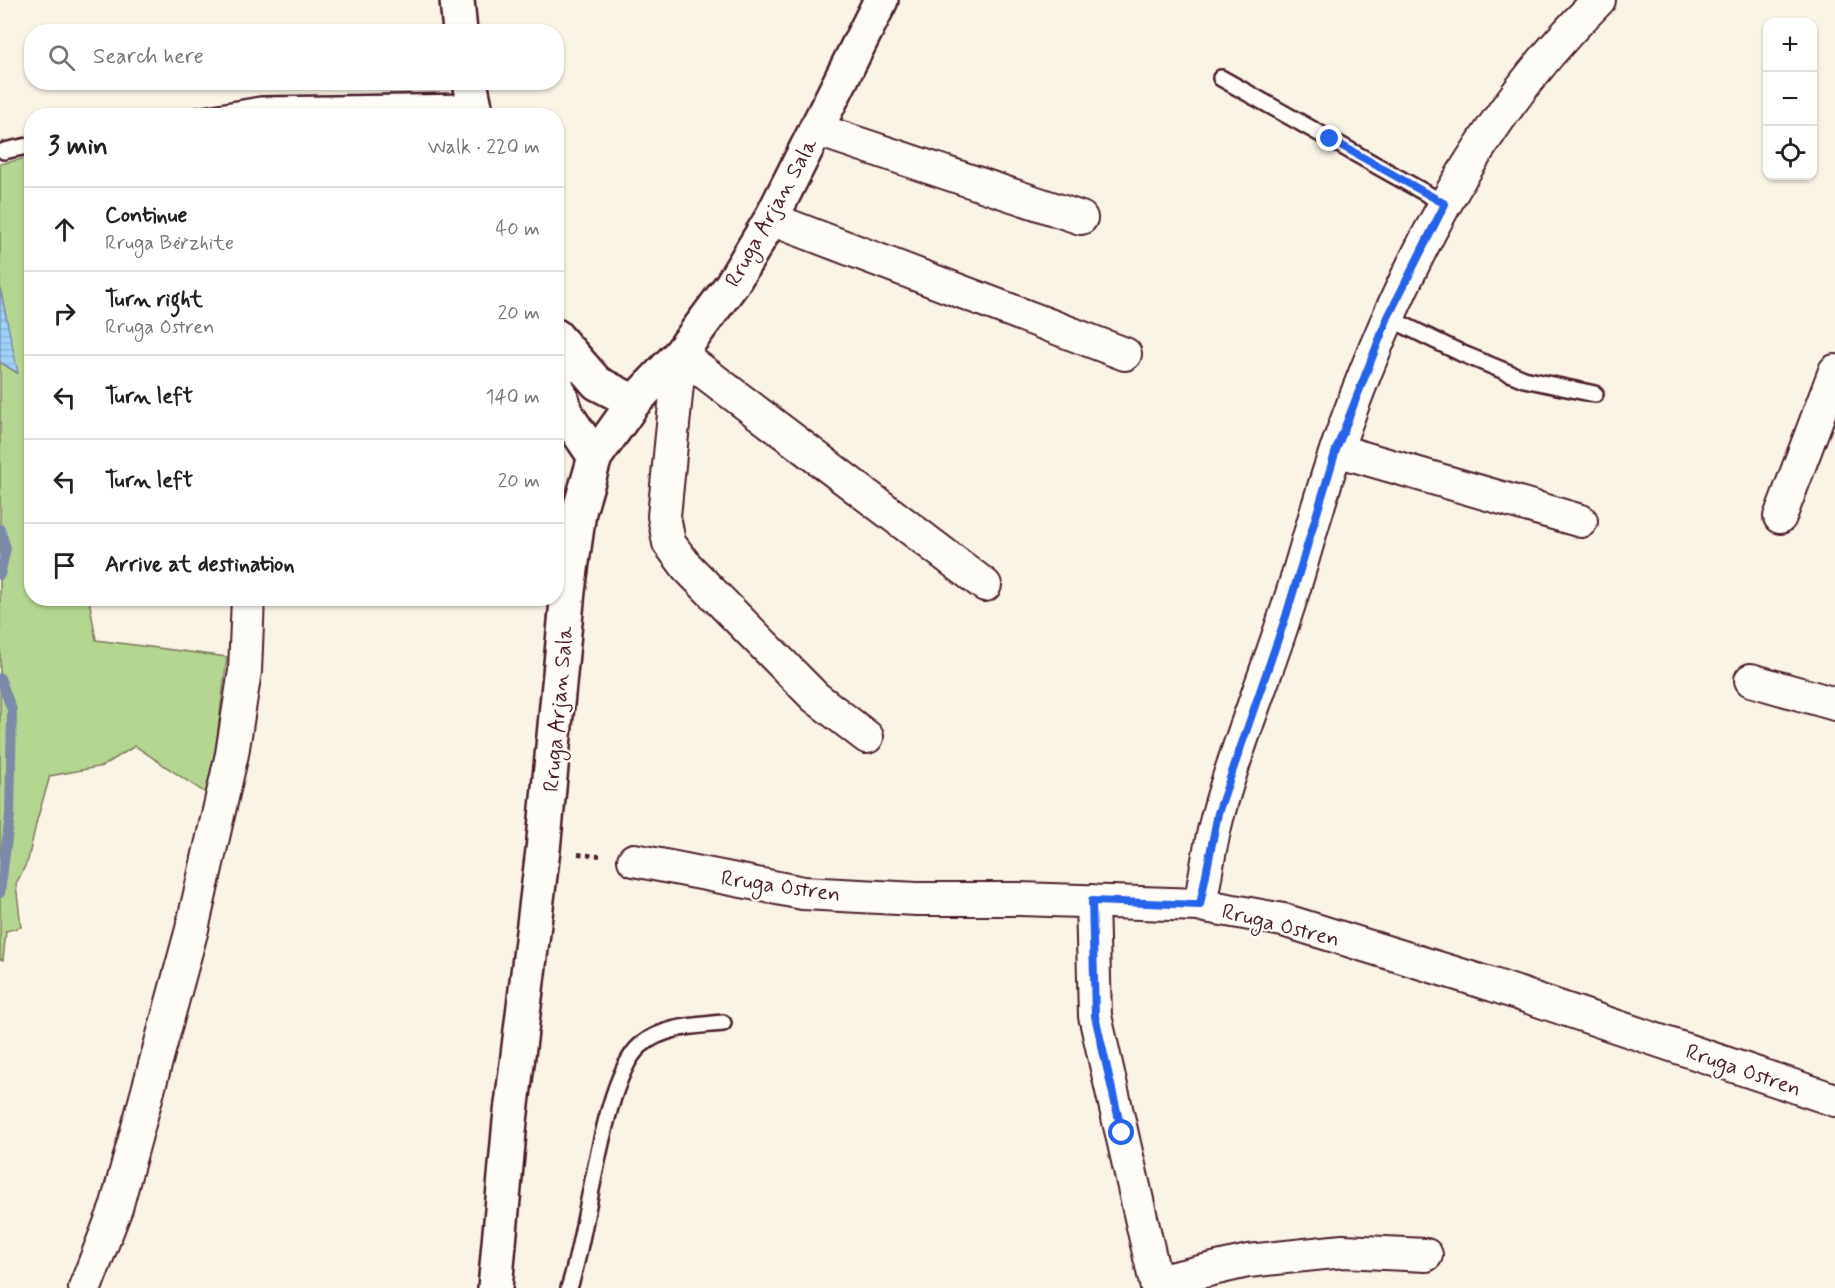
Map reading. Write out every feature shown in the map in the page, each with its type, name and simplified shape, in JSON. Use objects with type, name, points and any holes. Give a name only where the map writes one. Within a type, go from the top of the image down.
[{"type":"street","points":[[457,0],[459,24]]},
{"type":"street","name":"Rruga Arjan Sala","points":[[495,1288],[510,1121],[543,850],[568,591],[579,512],[595,457],[633,402],[680,354],[732,284],[771,219],[881,0]]},
{"type":"street","points":[[1200,905],[1218,813],[1286,616],[1336,450],[1388,317],[1445,204],[1482,140],[1519,90],[1599,0]]},
{"type":"street","points":[[815,129],[1081,218]]},
{"type":"street","points":[[771,219],[1125,354]]},
{"type":"street","points":[[564,345],[597,383],[633,402]]},
{"type":"street","points":[[680,354],[985,585]]},
{"type":"street","points":[[680,354],[664,516],[669,543],[687,567],[816,698],[867,737]]},
{"type":"street","points":[[1780,517],[1835,371]]},
{"type":"street","points":[[564,406],[568,417],[595,457]]},
{"type":"street","points":[[1336,450],[1581,521]]},
{"type":"street","points":[[85,1288],[116,1208],[192,929],[232,754],[245,671],[248,606]]},
{"type":"street","points":[[1751,680],[1835,704]]},
{"type":"street","name":"Rruga Ostren","points":[[634,860],[803,893],[917,899],[1200,905],[1283,920],[1493,985],[1835,1100]]},
{"type":"street","points":[[1092,901],[1095,1016],[1157,1285],[1248,1261],[1343,1251],[1426,1255]]},
{"type":"lane","points":[[1221,78],[1445,204]]},
{"type":"lane","points":[[244,108],[261,105],[474,100]]},
{"type":"lane","points":[[4,151],[24,147]]},
{"type":"lane","points":[[1388,317],[1463,354],[1524,379],[1595,394]]},
{"type":"lane","points":[[569,1288],[608,1114],[622,1070],[640,1046],[668,1030],[723,1023]]},
{"type":"path","points":[[543,850],[634,860]]},
{"type":"green space","points":[[24,159],[24,606],[90,606],[96,640],[227,657],[214,762],[207,794],[135,746],[103,766],[50,776],[28,860],[16,884],[21,927],[6,931],[3,960],[0,959],[0,362],[17,373],[0,288],[0,164]]},
{"type":"water","points":[[0,288],[18,373],[0,362]]},
{"type":"waterway","points":[[0,529],[6,548],[0,575]]},
{"type":"waterway","points":[[0,678],[12,710],[10,815],[0,893]]},
{"type":"route","points":[[1122,1133],[1095,1016],[1092,901],[1200,905],[1218,813],[1245,729],[1286,616],[1336,450],[1388,317],[1445,204],[1330,139]]}]
